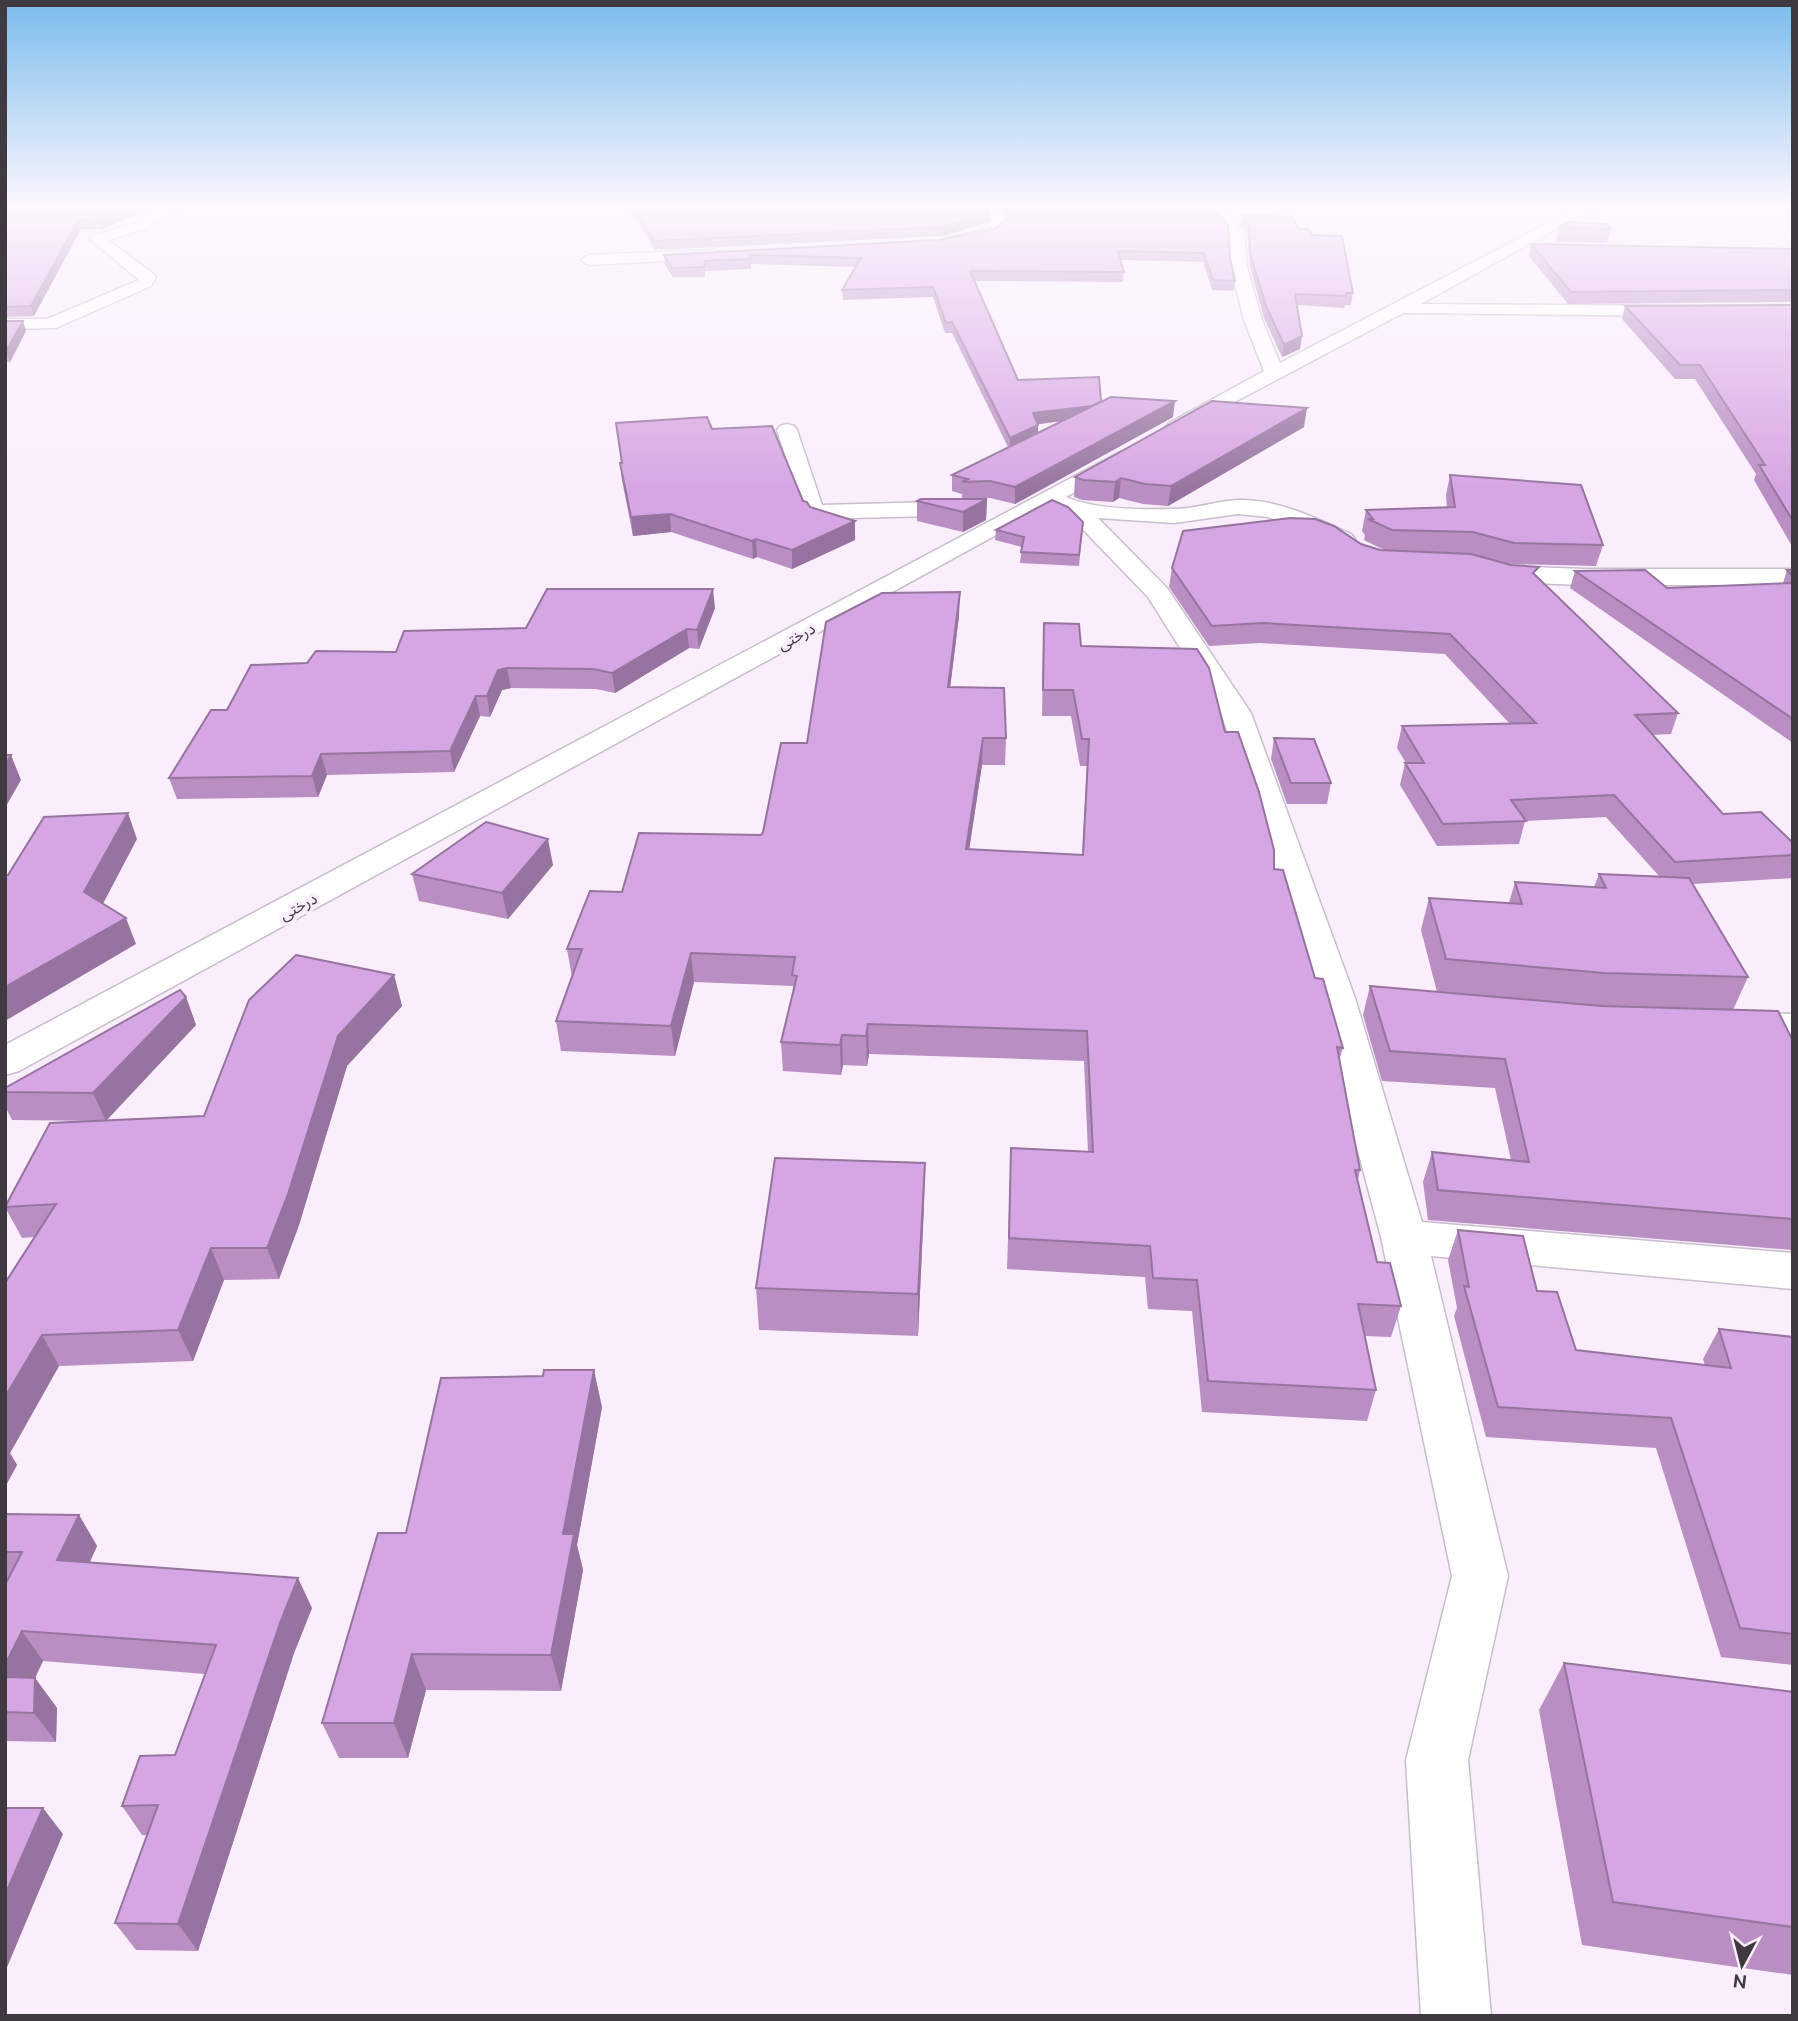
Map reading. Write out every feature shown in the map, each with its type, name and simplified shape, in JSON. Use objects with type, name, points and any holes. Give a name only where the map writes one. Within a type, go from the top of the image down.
[{"type":"street","points":[[5,324],[50,324],[100,302]]},
{"type":"street","points":[[1248,302],[1274,372]]},
{"type":"street","name":"درختی","points":[[5,1062],[1048,508],[1150,442],[1274,372],[1413,302]]},
{"type":"street","points":[[1400,309],[1697,311]]},
{"type":"street","points":[[787,430],[813,512],[1048,508],[1174,516],[1238,508],[1268,510],[1286,514],[1340,537],[1360,550]]},
{"type":"street","points":[[1048,508],[1158,593],[1236,713],[1356,1000],[1404,1237],[1479,1576],[1437,1760],[1456,2016]]},
{"type":"street","points":[[1458,563],[1532,576],[1793,577]]},
{"type":"street","points":[[1694,1023],[1793,1026]]},
{"type":"street","points":[[1404,1237],[1793,1271]]},
{"type":"building","points":[[5,302],[33,302],[31,306],[5,307]]},
{"type":"building","points":[[939,302],[984,302],[1018,380],[1099,377],[1101,401],[1092,406],[1033,413],[1038,425],[1010,438],[952,322],[946,323]]},
{"type":"building","points":[[1265,302],[1296,302],[1302,336],[1284,345]]},
{"type":"building","points":[[1793,305],[1793,521],[1759,465],[1765,465],[1700,365],[1680,365],[1625,306]]},
{"type":"building","points":[[5,321],[23,321],[6,351],[5,351]]},
{"type":"building","points":[[1111,397],[1175,401],[1015,487],[990,481],[962,482],[968,479],[952,475]]},
{"type":"building","points":[[1212,401],[1307,408],[1171,486],[1145,484],[1121,478],[1115,482],[1075,477]]},
{"type":"building","points":[[707,417],[712,429],[772,426],[803,501],[810,507],[855,521],[792,550],[756,539],[752,541],[670,514],[631,517],[620,463],[616,423]]},
{"type":"building","points":[[1450,475],[1581,485],[1603,545],[1514,543],[1473,532],[1392,530],[1368,519],[1373,519],[1366,510],[1455,507]]},
{"type":"building","points":[[987,499],[963,512],[917,501]]},
{"type":"building","points":[[1052,500],[1068,507],[1083,522],[1079,555],[1021,552],[1024,537],[996,530]]},
{"type":"building","points":[[1290,518],[1315,519],[1334,526],[1361,544],[1380,550],[1471,554],[1511,565],[1539,567],[1533,573],[1678,713],[1635,715],[1723,814],[1761,812],[1793,843],[1793,855],[1675,862],[1614,795],[1511,800],[1526,821],[1443,824],[1405,763],[1424,763],[1402,726],[1536,723],[1450,634],[1263,623],[1212,626],[1172,568],[1183,531]]},
{"type":"building","points":[[1645,570],[1667,588],[1793,583],[1793,719],[1575,571]]},
{"type":"building","points":[[547,589],[713,589],[697,630],[687,629],[612,673],[593,669],[498,670],[487,696],[476,696],[450,751],[321,754],[312,776],[169,778],[211,710],[227,710],[251,665],[307,663],[316,651],[396,652],[404,631],[526,628]]},
{"type":"building","points":[[960,592],[948,687],[1004,688],[1006,738],[983,738],[966,849],[1083,855],[1089,739],[1082,739],[1073,690],[1043,690],[1044,623],[1079,624],[1081,646],[1197,649],[1209,668],[1225,732],[1238,732],[1259,792],[1274,850],[1274,869],[1283,870],[1315,978],[1323,979],[1343,1048],[1337,1047],[1360,1170],[1355,1170],[1377,1262],[1390,1263],[1401,1306],[1358,1304],[1376,1390],[1208,1381],[1197,1280],[1153,1278],[1150,1246],[1009,1238],[1011,1148],[1093,1152],[1087,1031],[868,1024],[866,1036],[842,1035],[840,1045],[781,1042],[797,976],[792,975],[795,957],[691,953],[671,1026],[556,1021],[582,949],[567,949],[590,891],[622,892],[639,833],[761,835],[781,743],[807,743],[826,622],[882,593]]},
{"type":"building","points":[[1274,738],[1314,739],[1331,783],[1291,783]]},
{"type":"building","points":[[128,813],[84,892],[126,918],[5,987],[5,875],[8,875],[44,817]]},
{"type":"building","points":[[486,822],[548,839],[502,893],[412,874]]},
{"type":"building","points":[[1599,874],[1689,878],[1748,977],[1604,973],[1446,959],[1429,898],[1522,904],[1515,882],[1606,888]]},
{"type":"building","points":[[296,955],[394,975],[338,1036],[288,1194],[267,1248],[211,1248],[178,1330],[42,1335],[5,1397],[5,1283],[56,1204],[5,1207],[50,1123],[204,1116],[249,1000]]},
{"type":"building","points":[[1370,986],[1602,1006],[1778,1011],[1793,1041],[1793,1219],[1438,1190],[1432,1152],[1529,1162],[1505,1059],[1390,1051]]},
{"type":"building","points":[[180,990],[186,997],[93,1093],[5,1092],[5,1088]]},
{"type":"building","points":[[775,1158],[925,1163],[918,1294],[756,1288]]},
{"type":"building","points":[[1458,1230],[1523,1236],[1537,1291],[1557,1292],[1576,1350],[1731,1368],[1719,1329],[1793,1337],[1793,1634],[1740,1628],[1671,1418],[1498,1407],[1464,1286],[1469,1287]]},
{"type":"building","points":[[544,1370],[594,1370],[563,1534],[574,1534],[551,1655],[412,1654],[394,1723],[322,1723],[378,1533],[406,1533],[441,1378],[543,1376]]},
{"type":"building","points":[[5,1514],[79,1515],[57,1560],[298,1578],[280,1623],[178,1924],[115,1923],[158,1805],[122,1806],[140,1756],[175,1755],[216,1645],[22,1631],[5,1665],[5,1585],[22,1552],[5,1552]]},
{"type":"building","points":[[1564,1663],[1793,1692],[1793,1927],[1613,1902]]},
{"type":"building","points":[[5,1677],[35,1678],[34,1713],[5,1712]]},
{"type":"building","points":[[5,1808],[43,1808],[5,1895]]}]
